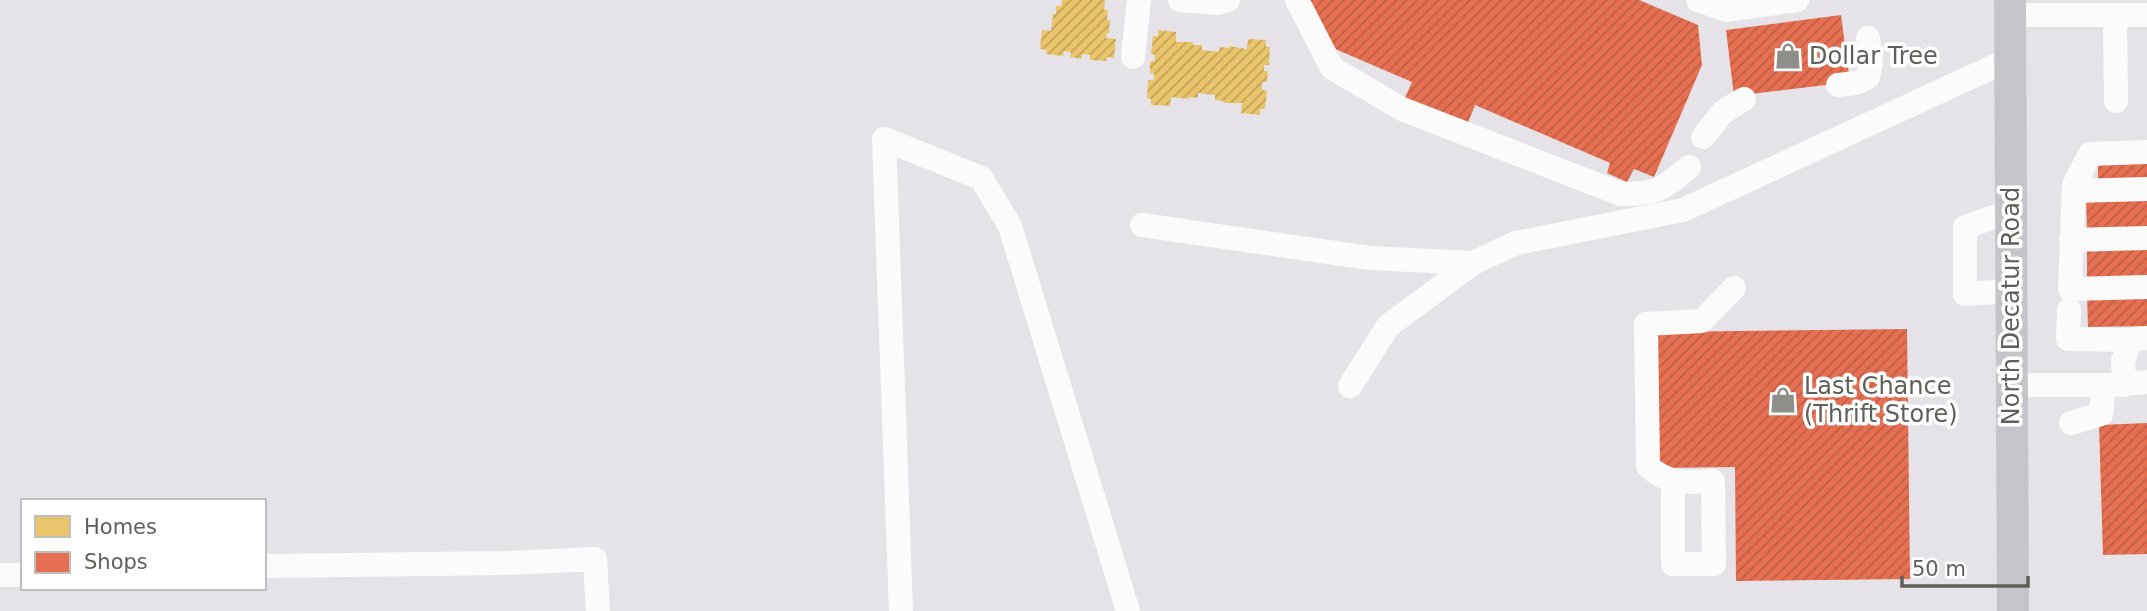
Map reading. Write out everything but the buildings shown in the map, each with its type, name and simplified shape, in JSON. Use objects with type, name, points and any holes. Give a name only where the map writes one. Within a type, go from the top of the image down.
[{"type":"main road","name":"North Decatur Road","points":[[2010,7],[2013,611]]},
{"type":"street","points":[[1133,57],[1139,0]]},
{"type":"street","points":[[1180,0],[1218,3],[1228,0]]},
{"type":"street","points":[[1297,0],[1332,68],[1402,109],[1621,194],[1645,194],[1667,186],[1689,167]]},
{"type":"street","points":[[1698,0],[1726,10],[1797,0]]},
{"type":"street","points":[[2010,7],[2147,15]]},
{"type":"street","points":[[2115,15],[2116,101]]},
{"type":"street","points":[[1838,85],[1856,83],[1868,78],[1871,63],[1868,38]]},
{"type":"street","points":[[1350,386],[1388,326],[1473,263],[1516,243],[1683,210],[2010,59]]},
{"type":"street","points":[[1703,137],[1723,112],[1744,99]]},
{"type":"street","points":[[901,611],[884,139],[981,178],[1010,226],[1128,611]]},
{"type":"street","points":[[2147,152],[2090,154],[2074,185],[2070,289],[2147,287]]},
{"type":"street","points":[[2074,191],[2147,189]]},
{"type":"street","points":[[2011,211],[1965,227],[1965,294],[2011,291]]},
{"type":"street","points":[[1142,225],[1370,258],[1473,263]]},
{"type":"street","points":[[2071,240],[2147,238]]},
{"type":"street","points":[[1673,482],[1648,466],[1646,324],[1702,321],[1734,288]]},
{"type":"street","points":[[2069,310],[2068,339],[2139,339]]},
{"type":"street","points":[[2071,423],[2101,414],[2125,384],[2123,361],[2139,339]]},
{"type":"street","points":[[2011,385],[2125,384]]},
{"type":"street","points":[[266,566],[508,563],[595,559],[598,611]]},
{"type":"street","points":[[0,575],[21,575]]},
{"type":"place","name":"Dollar Tree","points":[[1788,56]]},
{"type":"place","name":"Last Chance (Thrift Store)","points":[[1783,400]]}]
